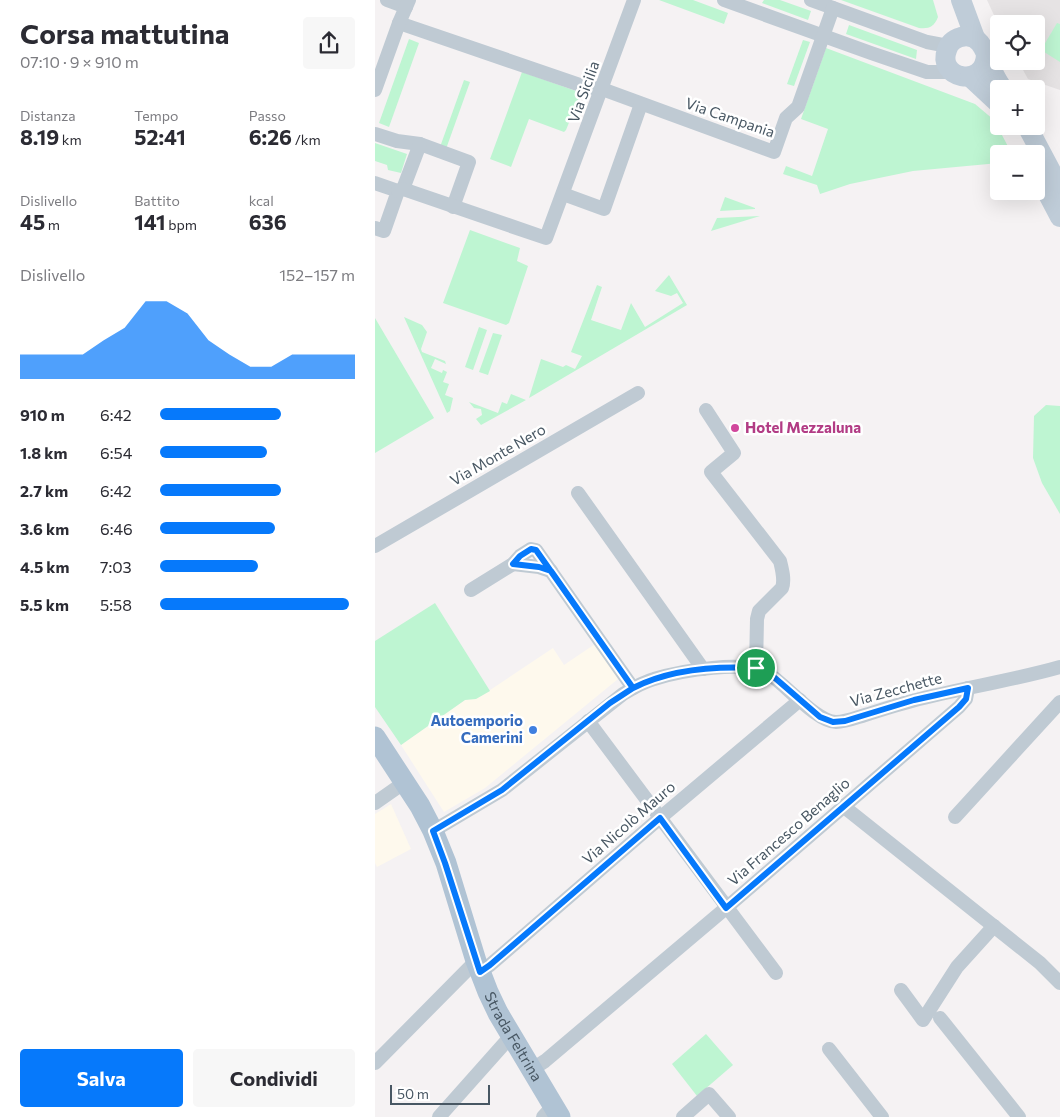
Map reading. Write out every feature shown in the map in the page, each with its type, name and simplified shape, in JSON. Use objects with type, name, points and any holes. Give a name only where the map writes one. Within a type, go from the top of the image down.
[{"type":"main road","points":[[949,0],[966,45],[997,80]]},
{"type":"main road","points":[[961,0],[966,45],[986,61],[980,71],[961,74]]},
{"type":"main road","points":[[966,45],[945,59],[948,66],[990,97]]},
{"type":"main road","points":[[1032,135],[1060,188]]},
{"type":"main road","points":[[1045,188],[1060,217]]},
{"type":"main road","name":"Strada Feltrina","points":[[375,737],[405,782],[433,831],[448,870],[478,966],[498,1013],[531,1070],[552,1113]]},
{"type":"street","points":[[375,90],[399,22],[408,4],[387,0]]},
{"type":"street","name":"Via Sicilia","points":[[375,183],[546,238],[634,0]]},
{"type":"street","points":[[724,0],[927,72],[961,74]]},
{"type":"street","points":[[811,0],[927,42],[966,45]]},
{"type":"street","name":"Via Campania","points":[[399,22],[586,87],[602,89],[774,152],[787,118],[798,107],[833,8]]},
{"type":"street","points":[[563,194],[604,209],[641,104]]},
{"type":"street","points":[[375,134],[397,141],[419,144],[469,162],[453,207]]},
{"type":"street","points":[[375,228],[384,231],[419,144]]},
{"type":"street","name":"Via Monte Nero","points":[[375,546],[638,393]]},
{"type":"street","points":[[706,410],[734,453],[711,472],[780,561],[781,566],[782,588],[759,611],[757,618],[756,668]]},
{"type":"street","points":[[578,493],[703,669]]},
{"type":"street","points":[[471,590],[513,564],[520,556],[531,549],[536,550],[633,688]]},
{"type":"street","name":"Via Zecchette","points":[[433,831],[502,790],[610,703],[633,688],[665,676],[703,669],[756,668],[775,678],[826,721],[839,722],[914,700],[1060,667]]},
{"type":"street","name":"Via Francesco Benaglio","points":[[531,1070],[545,1061],[726,908],[959,707],[966,699],[968,688]]},
{"type":"street","name":"Via Nicolò Mauro","points":[[375,1063],[478,966],[490,965],[800,700]]},
{"type":"street","points":[[955,817],[1060,702]]},
{"type":"street","points":[[588,721],[775,973]]},
{"type":"street","points":[[375,803],[405,782]]},
{"type":"street","points":[[843,806],[1040,962],[1060,982]]},
{"type":"street","points":[[901,990],[923,1020],[957,967],[994,926]]},
{"type":"street","points":[[940,1018],[1019,1117]]},
{"type":"street","points":[[439,1117],[511,1036]]},
{"type":"street","points":[[829,1049],[882,1117]]},
{"type":"street","points":[[683,1117],[709,1094],[729,1117]]},
{"type":"shaded area","points":[[987,0],[1060,0],[1060,90],[1045,85],[1045,80],[1028,79],[1023,70],[1045,70],[1045,15],[994,15]]},
{"type":"shaded area","points":[[595,644],[618,679],[485,788],[444,812],[401,745],[465,700],[481,696],[553,648],[564,665]]},
{"type":"shaded area","points":[[391,804],[411,849],[377,867],[375,863],[375,814]]},
{"type":"green space","points":[[659,0],[693,0],[728,13],[724,24]]},
{"type":"green space","points":[[764,0],[780,0],[811,11],[808,20],[762,3]]},
{"type":"green space","points":[[841,0],[933,0],[938,17],[931,27],[919,28]]},
{"type":"green space","points":[[1057,23],[1060,24],[1060,62],[1045,53],[1045,43]]},
{"type":"green space","points":[[849,25],[917,50],[916,59],[846,34]]},
{"type":"green space","points":[[409,39],[419,43],[389,127],[379,123]]},
{"type":"green space","points":[[803,40],[810,42],[794,86],[787,84]]},
{"type":"green space","points":[[826,48],[975,104],[990,117],[990,135],[1002,135],[1007,145],[990,145],[990,164],[913,171],[850,184],[820,194],[817,185],[783,174],[786,166],[812,176],[828,129],[801,119]]},
{"type":"green space","points":[[522,72],[579,92],[580,95],[564,132],[529,119],[511,167],[490,159]]},
{"type":"green space","points":[[464,80],[470,82],[446,149],[440,147]]},
{"type":"green space","points":[[375,143],[407,154],[401,173],[388,170],[387,165],[375,161]]},
{"type":"green space","points":[[725,197],[755,208],[755,209],[720,211]]},
{"type":"green space","points":[[760,216],[711,231],[717,218]]},
{"type":"green space","points":[[470,230],[520,248],[517,261],[528,266],[509,323],[506,325],[443,303]]},
{"type":"green space","points":[[669,275],[687,305],[529,398],[541,359],[575,369],[582,356],[571,352],[597,285],[602,287],[591,320],[621,330],[631,303],[645,327],[683,303],[677,293],[671,296],[655,291]]},
{"type":"green space","points":[[404,317],[422,325],[427,332],[421,349],[422,352],[445,361],[446,364],[435,359],[431,368],[442,373],[443,370],[447,372],[443,382],[449,384],[445,395],[453,398],[450,411],[447,413]]},
{"type":"green space","points":[[375,318],[434,418],[375,453]]},
{"type":"green space","points":[[479,327],[487,330],[473,370],[465,367]]},
{"type":"green space","points":[[493,333],[502,335],[488,375],[479,372]]},
{"type":"green space","points":[[511,394],[526,400],[481,425],[476,419],[482,415],[481,409],[474,408],[469,402],[498,413],[502,402],[507,404]]},
{"type":"green space","points":[[1046,405],[1060,406],[1060,514],[1042,483],[1033,458],[1034,416]]},
{"type":"green space","points":[[435,603],[490,691],[476,699],[465,700],[401,745],[375,707],[375,641]]},
{"type":"green space","points":[[706,1034],[733,1065],[697,1096],[672,1064]]},
{"type":"place","name":"Hotel Mezzaluna","points":[[735,428]]},
{"type":"place","name":"Autoemporio Camerini","points":[[533,730]]},
{"type":"route","points":[[756,668],[739,667],[689,671],[653,679],[633,688],[592,629],[536,550],[531,549],[520,556],[513,564],[539,567],[551,571],[633,688],[610,703],[519,778],[446,825],[433,831],[480,972],[660,818],[726,908],[959,707],[968,696],[968,688],[914,700],[845,721],[833,722],[826,721],[820,717],[775,678],[756,668]]}]
